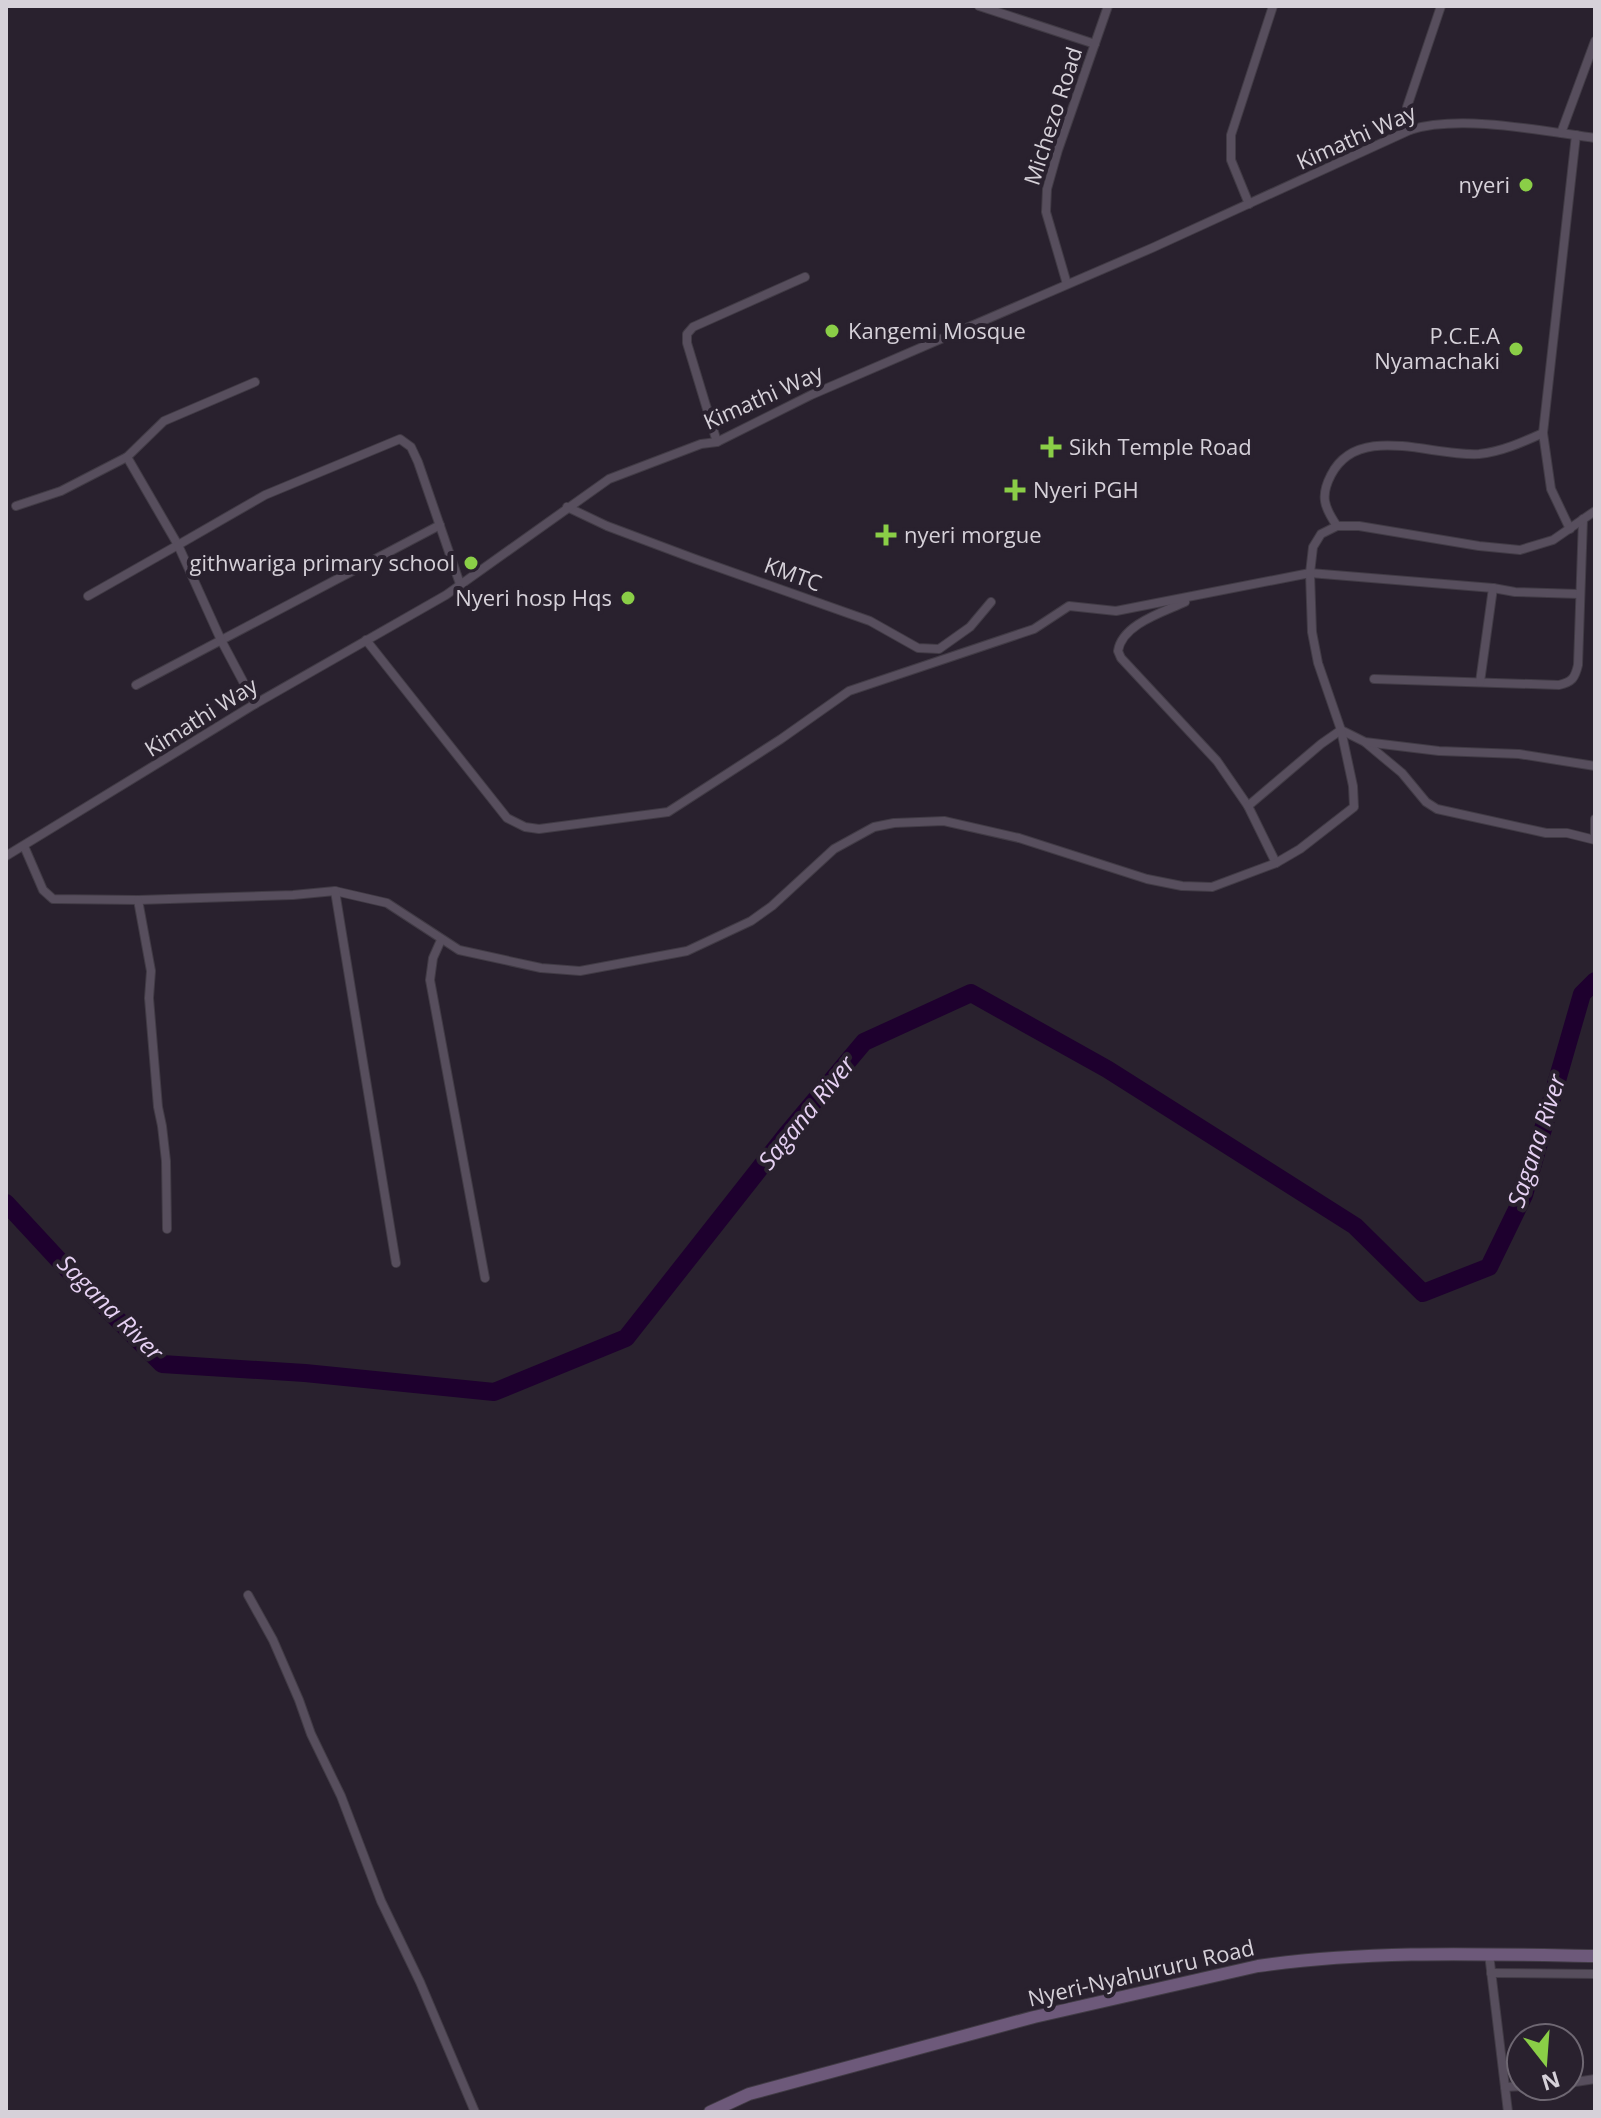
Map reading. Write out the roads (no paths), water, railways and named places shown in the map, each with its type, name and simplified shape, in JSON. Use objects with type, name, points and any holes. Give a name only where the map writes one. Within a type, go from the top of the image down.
[{"type":"main road","name":"Nyeri-Nyahururu Road","points":[[710,2112],[749,2094],[1019,2021],[1258,1966],[1327,1958],[1489,1954],[1595,1956]]},
{"type":"street","points":[[979,6],[1095,44]]},
{"type":"street","name":"Michezo Road","points":[[1067,284],[1045,200],[1058,150],[1108,6]]},
{"type":"street","points":[[1249,204],[1231,160],[1231,135],[1273,6]]},
{"type":"street","points":[[1410,130],[1407,107],[1441,6]]},
{"type":"street","points":[[1561,133],[1595,41]]},
{"type":"street","name":"Kimathi Way","points":[[6,856],[255,704],[460,584],[609,479],[701,444],[717,442],[811,395],[1249,204],[1410,130],[1434,123],[1495,126],[1595,138]]},
{"type":"street","points":[[1570,529],[1551,489],[1543,433],[1576,135]]},
{"type":"street","points":[[717,442],[687,343],[687,334],[693,327],[805,277]]},
{"type":"street","points":[[16,506],[61,491],[127,457],[164,421],[255,382]]},
{"type":"street","points":[[1337,526],[1324,505],[1323,496],[1334,470],[1352,451],[1390,445],[1426,451],[1483,453],[1543,433]]},
{"type":"street","points":[[88,596],[265,495],[400,439],[406,441],[415,454],[460,584]]},
{"type":"street","points":[[127,457],[178,545],[221,640],[255,704]]},
{"type":"street","name":"KMTC","points":[[567,507],[607,526],[870,621],[918,648],[939,649],[970,627],[991,602]]},
{"type":"street","points":[[24,846],[43,890],[53,899],[138,900],[335,891],[387,903],[459,950],[561,970],[599,969],[687,951],[751,921],[772,906],[834,849],[874,827],[894,823],[944,821],[1019,838],[1132,875],[1182,886],[1212,887],[1276,863],[1300,849],[1354,807],[1353,786],[1341,730],[1318,663],[1312,632],[1310,573],[1313,547],[1321,534],[1337,526],[1359,526],[1512,550],[1536,547],[1595,511]]},
{"type":"street","points":[[1374,679],[1559,685],[1570,682],[1578,665],[1583,519]]},
{"type":"street","points":[[136,685],[440,525]]},
{"type":"street","points":[[366,640],[507,818],[525,827],[539,829],[668,812],[849,691],[1034,629],[1069,606],[1116,611],[1310,573],[1515,592],[1579,594]]},
{"type":"street","points":[[1480,682],[1493,588]]},
{"type":"street","points":[[1197,596],[1135,627],[1124,636],[1118,651],[1121,658],[1217,761],[1248,806],[1276,863]]},
{"type":"street","points":[[1341,730],[1365,742],[1402,773],[1426,802],[1437,809],[1546,833],[1595,838],[1595,819]]},
{"type":"street","points":[[1248,806],[1341,730]]},
{"type":"street","points":[[1365,742],[1439,751],[1519,754],[1595,766]]},
{"type":"street","points":[[335,891],[396,1263]]},
{"type":"street","points":[[138,900],[151,971],[149,998],[166,1161],[167,1229]]},
{"type":"street","points":[[441,940],[433,958],[430,980],[485,1278]]},
{"type":"street","points":[[248,1595],[273,1640],[311,1734],[341,1796],[381,1901],[420,1982],[475,2112]]},
{"type":"street","points":[[1489,1954],[1505,2087]]},
{"type":"street","points":[[1491,1973],[1595,1974]]},
{"type":"waterway","name":"Sagana River","points":[[6,1203],[162,1364],[305,1373],[494,1392],[626,1338],[786,1135],[864,1042],[971,993],[1107,1069],[1355,1226],[1423,1293],[1489,1267],[1524,1195],[1582,994],[1595,981]]},
{"type":"place","name":"nyeri","points":[[1526,185]]},
{"type":"place","name":"Kangemi Mosque","points":[[832,331]]},
{"type":"place","name":"P.C.E.A Nyamachaki","points":[[1516,349]]},
{"type":"place","name":"Sikh Temple Road","points":[[1051,447]]},
{"type":"place","name":"Nyeri PGH","points":[[1015,490]]},
{"type":"place","name":"nyeri morgue","points":[[886,535]]},
{"type":"place","name":"githwariga primary school","points":[[471,563]]},
{"type":"place","name":"Nyeri hosp Hqs","points":[[628,598]]}]
